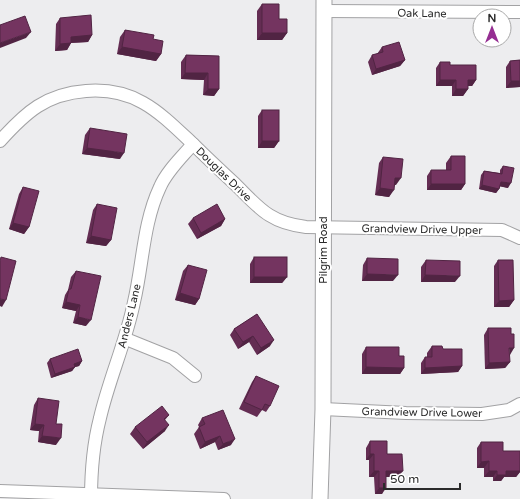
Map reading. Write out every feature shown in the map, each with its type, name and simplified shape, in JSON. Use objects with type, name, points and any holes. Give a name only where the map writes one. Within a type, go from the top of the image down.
[{"type":"main road","name":"Pilgrim Road","points":[[320,499],[323,409],[324,6]]},
{"type":"street","name":"Oak Lane","points":[[324,6],[520,12]]},
{"type":"street","name":"Douglas Drive","points":[[0,141],[37,106],[62,94],[106,91],[123,93],[157,111],[271,217],[294,226],[323,227]]},
{"type":"street","name":"Anders Lane","points":[[91,497],[93,453],[99,419],[126,339],[134,302],[146,227],[155,198],[168,173],[193,144]]},
{"type":"street","name":"Grandview Drive Upper","points":[[323,227],[502,230],[520,238]]},
{"type":"street","points":[[126,339],[173,358],[196,376]]},
{"type":"street","name":"Grandview Drive Lower","points":[[323,409],[399,413],[482,414],[509,410],[520,404]]},
{"type":"street","points":[[0,491],[91,497],[224,499]]},
{"type":"building","points":[[262,4],[279,4],[279,19],[287,19],[287,33],[262,33]]},
{"type":"building","points":[[91,15],[92,35],[71,37],[71,43],[60,44],[60,18]]},
{"type":"building","points":[[25,16],[31,32],[0,43],[0,25]]},
{"type":"building","points":[[125,30],[154,35],[153,39],[163,41],[161,54],[122,47]]},
{"type":"building","points":[[399,42],[405,60],[376,69],[372,55],[383,52],[382,47]]},
{"type":"building","points":[[186,55],[219,56],[219,89],[208,89],[208,73],[185,73]]},
{"type":"building","points":[[520,60],[520,81],[511,81],[510,61]]},
{"type":"building","points":[[440,62],[450,62],[450,65],[476,65],[476,80],[468,80],[468,89],[456,89],[456,80],[440,80]]},
{"type":"building","points":[[262,110],[279,110],[279,141],[262,141]]},
{"type":"building","points":[[90,128],[127,134],[124,153],[87,148]]},
{"type":"building","points":[[451,156],[465,156],[465,184],[431,184],[431,170],[451,170]]},
{"type":"building","points":[[383,157],[403,159],[401,178],[395,178],[394,190],[380,188]]},
{"type":"building","points":[[503,166],[514,168],[511,183],[501,182],[499,189],[482,185],[484,171],[502,174]]},
{"type":"building","points":[[23,187],[39,191],[29,227],[13,223]]},
{"type":"building","points":[[97,204],[117,208],[111,240],[91,236]]},
{"type":"building","points":[[217,204],[225,219],[201,233],[193,218]]},
{"type":"building","points":[[1,257],[16,261],[6,300],[0,299]]},
{"type":"building","points":[[254,257],[287,257],[287,277],[254,277]]},
{"type":"building","points":[[367,258],[398,259],[398,275],[367,274]]},
{"type":"building","points":[[426,260],[460,261],[460,276],[425,275]]},
{"type":"building","points":[[498,260],[513,260],[514,300],[499,301]]},
{"type":"building","points":[[188,265],[207,270],[199,299],[180,293]]},
{"type":"building","points":[[76,271],[101,276],[91,320],[78,317],[80,305],[66,302]]},
{"type":"building","points":[[257,314],[274,340],[261,348],[253,336],[243,342],[234,329]]},
{"type":"building","points":[[488,328],[511,328],[511,334],[514,334],[514,348],[509,348],[510,362],[489,363]]},
{"type":"building","points":[[432,346],[442,346],[443,349],[462,349],[462,366],[425,368],[425,357],[432,357]]},
{"type":"building","points":[[366,347],[399,347],[399,356],[404,356],[404,368],[366,367]]},
{"type":"building","points":[[78,349],[82,361],[74,364],[75,367],[55,374],[50,359]]},
{"type":"building","points":[[256,376],[279,386],[270,406],[265,404],[262,410],[244,402]]},
{"type":"building","points":[[38,398],[59,401],[56,424],[62,424],[61,438],[42,436],[44,425],[35,424]]},
{"type":"building","points":[[162,406],[169,415],[164,419],[169,425],[147,442],[135,427]]},
{"type":"building","points":[[223,410],[235,439],[223,444],[220,436],[205,442],[199,427],[205,424],[202,418]]},
{"type":"building","points":[[370,441],[387,441],[387,454],[402,454],[403,471],[386,471],[386,488],[379,488],[379,471],[374,471],[374,454],[370,454]]},
{"type":"building","points":[[481,442],[503,442],[503,451],[520,451],[520,471],[506,471],[506,475],[497,475],[497,471],[489,471],[489,461],[481,462]]}]
